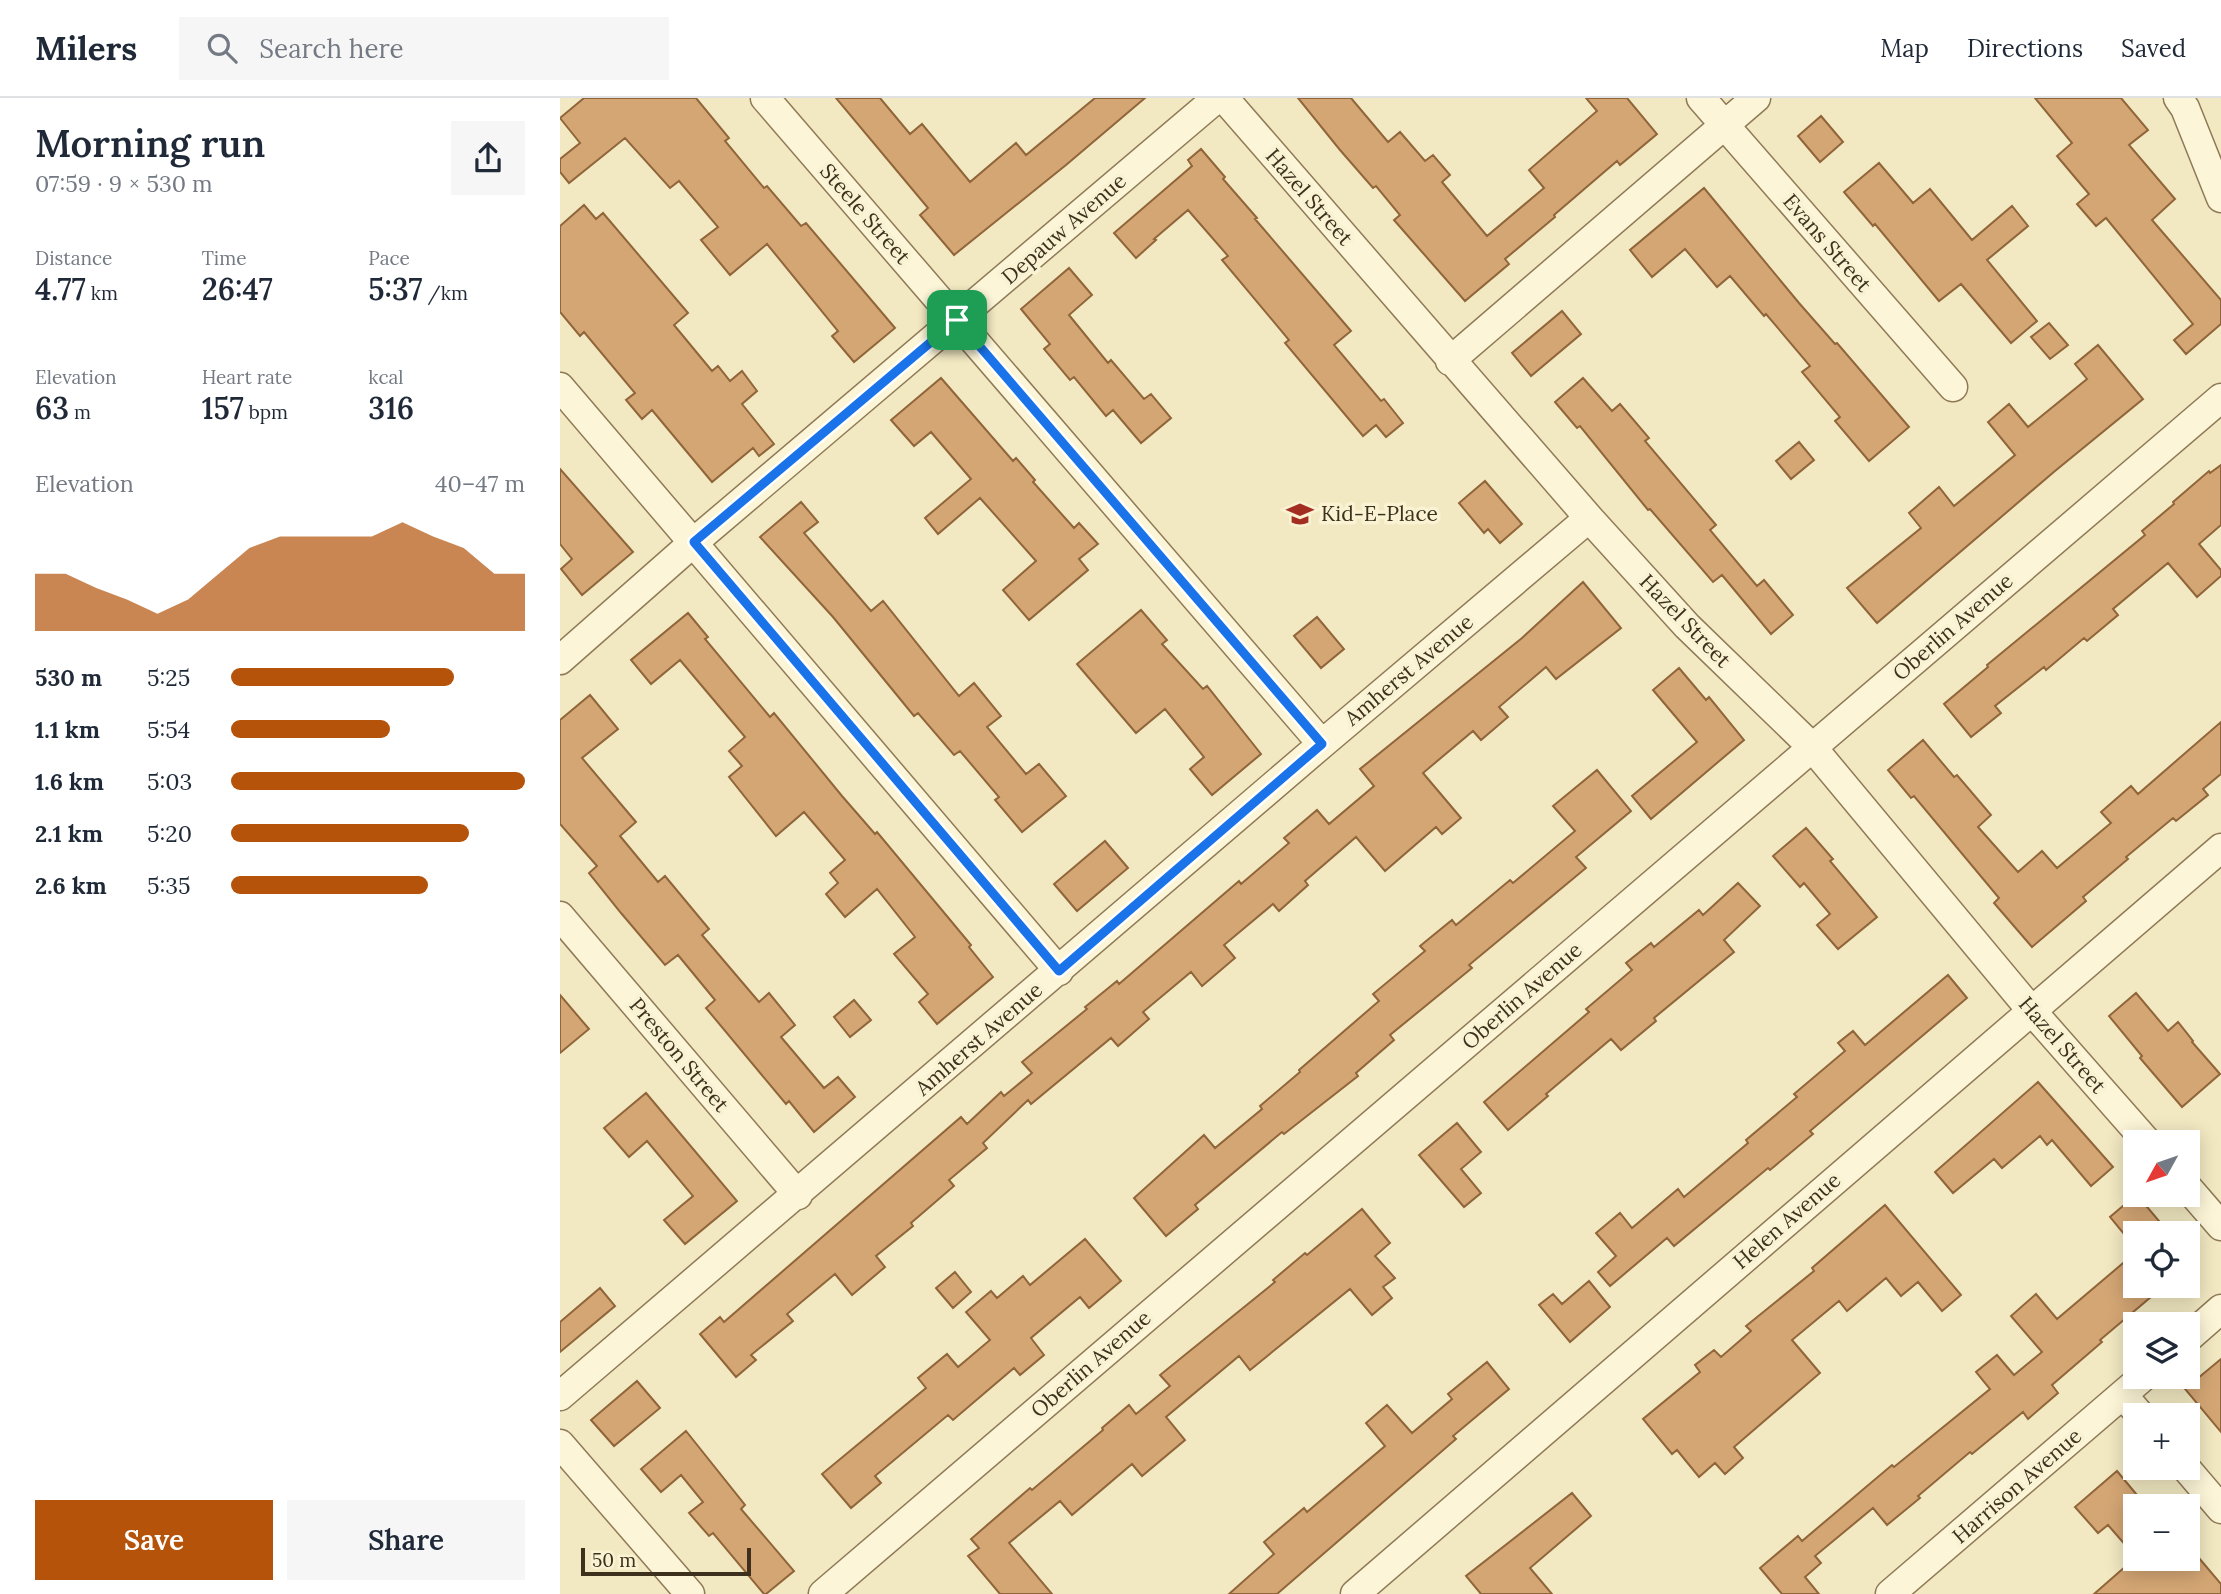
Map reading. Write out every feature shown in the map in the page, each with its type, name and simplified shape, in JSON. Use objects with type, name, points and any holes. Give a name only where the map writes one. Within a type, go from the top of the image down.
[{"type":"street","name":"Steele Street","points":[[765,98],[1322,744]]},
{"type":"street","name":"Depauw Avenue","points":[[560,660],[694,542],[1217,98]]},
{"type":"street","name":"Hazel Street","points":[[1224,98],[1589,519],[1687,626],[1812,747],[2031,1010],[2137,1130]]},
{"type":"street","name":"Evans Street","points":[[1701,98],[1953,387]]},
{"type":"street","points":[[1450,361],[1756,98]]},
{"type":"street","points":[[2179,98],[2219,187]]},
{"type":"street","points":[[560,387],[1059,971]]},
{"type":"street","name":"Oberlin Avenue","points":[[823,1594],[2221,397]]},
{"type":"street","name":"Amherst Avenue","points":[[560,1396],[1589,519]]},
{"type":"street","name":"Helen Avenue","points":[[1355,1594],[2221,848]]},
{"type":"street","name":"Preston Street","points":[[560,916],[798,1195]]},
{"type":"street","points":[[2200,1202],[2221,1226]]},
{"type":"street","points":[[2200,1327],[2221,1309]]},
{"type":"street","name":"Harrison Avenue","points":[[1890,1594],[2136,1396]]},
{"type":"street","points":[[565,1458],[690,1594]]},
{"type":"street","points":[[2196,1480],[2221,1509]]},
{"type":"building","points":[[584,98],[696,98],[729,138],[725,141],[764,188],[767,186],[801,226],[806,223],[895,328],[854,362],[832,336],[838,331],[767,244],[730,275],[701,240],[718,227],[679,181],[670,188],[625,138],[569,183],[560,172],[560,159],[580,143],[560,118]]},
{"type":"building","points":[[836,98],[880,98],[910,134],[922,124],[970,182],[1016,143],[1026,155],[1095,98],[1145,98],[954,255],[920,215],[928,208]]},
{"type":"building","points":[[1298,98],[1351,98],[1388,142],[1400,132],[1425,161],[1433,155],[1450,175],[1442,182],[1487,236],[1544,188],[1529,170],[1597,111],[1586,98],[1627,98],[1657,134],[1620,165],[1617,161],[1554,215],[1555,217],[1505,259],[1509,264],[1465,301],[1394,220],[1400,215],[1376,186],[1373,188]]},
{"type":"building","points":[[2035,98],[2121,98],[2148,130],[2129,145],[2175,199],[2152,220],[2221,300],[2221,324],[2186,354],[2174,340],[2193,324],[2106,218],[2096,226],[2077,204],[2089,194],[2057,156],[2072,143]]},
{"type":"building","points":[[1821,116],[1843,142],[1820,162],[1798,136]]},
{"type":"building","points":[[1201,149],[1257,218],[1255,219],[1351,331],[1334,345],[1403,423],[1386,437],[1376,425],[1363,436],[1285,343],[1289,340],[1222,260],[1228,256],[1188,210],[1136,258],[1114,233],[1192,166],[1188,160]]},
{"type":"building","points":[[1879,163],[1913,203],[1930,189],[1972,240],[2012,206],[2028,226],[1987,260],[2037,321],[2011,343],[1961,284],[1939,301],[1875,224],[1873,226],[1844,192]]},
{"type":"building","points":[[1704,188],[1799,303],[1909,427],[1869,461],[1835,421],[1840,417],[1802,372],[1810,366],[1730,276],[1717,287],[1685,249],[1652,277],[1630,250]]},
{"type":"building","points":[[584,205],[596,219],[603,213],[688,313],[674,325],[712,371],[718,366],[730,381],[742,371],[757,391],[742,404],[774,444],[759,456],[753,448],[712,482],[652,410],[642,419],[626,400],[635,393],[584,332],[580,336],[560,312],[560,226]]},
{"type":"building","points":[[1069,268],[1092,295],[1069,315],[1108,363],[1111,360],[1144,399],[1151,394],[1171,418],[1141,443],[1113,410],[1106,416],[1074,377],[1070,380],[1044,349],[1050,344],[1021,309]]},
{"type":"building","points":[[1562,311],[1581,334],[1531,376],[1512,353]]},
{"type":"building","points":[[2049,323],[2068,345],[2050,359],[2031,337]]},
{"type":"building","points":[[2098,345],[2143,399],[1877,623],[1847,588],[1921,528],[1909,513],[1939,487],[1954,506],[2015,455],[1988,422],[2009,404],[2028,427],[2087,379],[2075,364]]},
{"type":"building","points":[[941,378],[1013,461],[1016,458],[1035,480],[1033,482],[1074,528],[1079,523],[1098,544],[1079,559],[1088,570],[1029,620],[1003,590],[1036,561],[980,498],[938,534],[925,518],[971,479],[931,432],[914,446],[891,420]]},
{"type":"building","points":[[1583,378],[1612,411],[1620,404],[1649,438],[1645,441],[1716,525],[1710,530],[1757,586],[1764,580],[1793,615],[1771,634],[1722,575],[1713,582],[1650,509],[1648,510],[1580,426],[1577,428],[1555,402]]},
{"type":"building","points":[[1799,442],[1814,460],[1791,479],[1776,461]]},
{"type":"building","points":[[2221,465],[2221,525],[2199,544],[2221,570],[2221,576],[2197,597],[2168,563],[2113,609],[2118,615],[2087,641],[2084,638],[2046,670],[2044,667],[1995,706],[2001,713],[1971,737],[1944,704],[1988,667],[1987,665],[2145,535],[2142,531],[2174,504],[2173,502],[2209,471],[2210,473]]},
{"type":"building","points":[[560,469],[633,552],[582,595],[561,569],[572,559],[560,544]]},
{"type":"building","points":[[1485,481],[1522,524],[1500,543],[1488,529],[1484,533],[1459,503]]},
{"type":"building","points":[[801,502],[818,522],[804,533],[871,611],[883,601],[959,696],[974,683],[1001,716],[987,727],[1026,774],[1039,764],[1066,796],[1022,832],[995,800],[999,797],[960,751],[954,755],[918,713],[914,716],[833,617],[760,537]]},
{"type":"building","points":[[1583,582],[1621,628],[1556,679],[1546,667],[1499,707],[1508,717],[1481,740],[1473,731],[1423,773],[1461,818],[1442,834],[1436,827],[1385,871],[1356,837],[1305,881],[1308,885],[1279,911],[1273,904],[1224,945],[1235,958],[1202,986],[1191,972],[1143,1012],[1149,1019],[1118,1046],[1111,1038],[1031,1104],[1028,1100],[983,1143],[987,1148],[949,1180],[954,1186],[911,1223],[913,1226],[876,1256],[885,1267],[852,1295],[835,1274],[787,1314],[793,1321],[751,1355],[756,1360],[736,1377],[700,1334],[720,1317],[724,1322],[961,1117],[967,1124],[1001,1092],[1004,1096],[1032,1073],[1022,1062],[1087,1009],[1085,1007],[1117,981],[1119,984],[1239,881],[1241,884],[1289,843],[1284,838],[1317,810],[1329,824],[1374,786],[1360,769],[1522,638]]},
{"type":"building","points":[[1141,610],[1167,640],[1162,644],[1203,689],[1207,686],[1261,754],[1212,795],[1190,769],[1204,757],[1165,709],[1136,733],[1077,664]]},
{"type":"building","points":[[688,613],[708,637],[705,639],[770,717],[774,713],[842,796],[875,834],[877,832],[971,945],[969,947],[993,977],[937,1024],[919,1002],[928,994],[894,954],[915,937],[877,889],[845,917],[826,894],[838,883],[830,873],[845,860],[804,812],[776,836],[729,777],[742,766],[729,751],[745,737],[680,660],[651,684],[631,660]]},
{"type":"building","points":[[1317,617],[1344,649],[1321,668],[1294,636]]},
{"type":"building","points":[[1679,668],[1706,700],[1709,697],[1744,740],[1651,819],[1632,796],[1697,742],[1653,690]]},
{"type":"building","points":[[590,695],[618,729],[582,758],[636,822],[620,836],[658,882],[665,876],[709,929],[702,935],[759,1002],[769,993],[795,1025],[781,1037],[824,1088],[838,1077],[855,1097],[814,1132],[789,1101],[786,1104],[706,1008],[715,1000],[678,955],[665,965],[621,913],[589,873],[597,866],[560,824],[560,720]]},
{"type":"building","points":[[2221,722],[2221,774],[2203,789],[2208,795],[2176,821],[2173,818],[2126,857],[2128,859],[2083,897],[2086,901],[2032,947],[1994,903],[1999,898],[1914,796],[1911,798],[1888,770],[1923,740],[1991,815],[1978,827],[2018,872],[2042,851],[2057,868],[2111,823],[2101,812],[2131,786],[2138,794]]},
{"type":"building","points":[[1597,770],[1631,811],[1576,857],[1586,868],[1469,965],[1472,968],[1390,1035],[1394,1040],[1356,1073],[1358,1076],[1284,1134],[1282,1132],[1195,1205],[1198,1209],[1166,1236],[1134,1198],[1204,1135],[1215,1148],[1262,1109],[1260,1106],[1300,1072],[1299,1070],[1379,1001],[1373,994],[1425,951],[1420,946],[1452,920],[1456,925],[1510,880],[1513,883],[1575,831],[1553,806]]},
{"type":"building","points":[[1806,828],[1877,917],[1838,949],[1817,925],[1830,914],[1804,883],[1800,887],[1773,856]]},
{"type":"building","points":[[1105,841],[1128,868],[1077,911],[1054,884]]},
{"type":"building","points":[[1738,883],[1760,906],[1724,940],[1734,952],[1654,1018],[1656,1021],[1621,1050],[1611,1039],[1508,1130],[1484,1102],[1589,1012],[1586,1009],[1632,970],[1626,963],[1651,943],[1654,947],[1699,910],[1703,915]]},
{"type":"building","points":[[1948,975],[1967,998],[1810,1131],[1813,1134],[1770,1170],[1768,1168],[1674,1246],[1667,1238],[1610,1286],[1598,1272],[1616,1256],[1596,1233],[1620,1213],[1632,1228],[1678,1189],[1684,1197],[1748,1143],[1746,1140],[1797,1097],[1794,1094],[1845,1051],[1838,1043],[1853,1031],[1865,1045]]},
{"type":"building","points":[[2136,993],[2168,1031],[2178,1022],[2220,1074],[2182,1107],[2140,1058],[2142,1056],[2109,1016]]},
{"type":"building","points":[[560,995],[589,1029],[560,1053]]},
{"type":"building","points":[[854,1000],[871,1020],[850,1037],[834,1017]]},
{"type":"building","points":[[2038,1082],[2113,1167],[2091,1186],[2052,1140],[2047,1145],[2040,1136],[2002,1168],[1994,1159],[1953,1193],[1935,1172]]},
{"type":"building","points":[[646,1093],[737,1201],[685,1244],[664,1220],[693,1196],[647,1141],[629,1157],[604,1128]]},
{"type":"building","points":[[1457,1123],[1481,1152],[1461,1169],[1481,1193],[1464,1207],[1419,1155]]},
{"type":"building","points":[[1885,1205],[1961,1295],[1942,1311],[1918,1282],[1901,1296],[1886,1278],[1847,1311],[1839,1301],[1792,1340],[1820,1373],[1734,1447],[1743,1458],[1725,1474],[1715,1463],[1699,1477],[1677,1450],[1672,1454],[1643,1419],[1700,1372],[1695,1365],[1714,1350],[1721,1357],[1751,1331],[1746,1326],[1814,1271],[1812,1268]]},
{"type":"building","points":[[2123,1206],[2148,1208],[2159,1221],[2123,1221],[2123,1233],[2110,1217]]},
{"type":"building","points":[[1362,1209],[1390,1243],[1375,1256],[1395,1278],[1383,1287],[1392,1298],[1372,1315],[1350,1289],[1250,1370],[1239,1356],[1166,1417],[1185,1440],[1142,1476],[1132,1464],[1072,1515],[1060,1501],[1009,1543],[1052,1594],[1000,1594],[968,1556],[979,1548],[971,1539],[1103,1430],[1102,1428],[1129,1405],[1136,1414],[1170,1386],[1160,1375],[1275,1282],[1273,1280],[1305,1253],[1307,1255]]},
{"type":"building","points":[[1085,1239],[1121,1281],[1089,1308],[1080,1297],[1031,1338],[1044,1355],[1020,1375],[1014,1368],[953,1420],[948,1415],[875,1476],[881,1483],[851,1508],[822,1474],[926,1388],[918,1378],[947,1354],[958,1367],[990,1340],[966,1312],[991,1291],[997,1298],[1023,1276],[1030,1285]]},
{"type":"building","points":[[2123,1263],[2123,1298],[2150,1298],[2133,1312],[2123,1312],[2123,1321],[2052,1385],[2058,1393],[2028,1419],[2023,1412],[1972,1454],[1970,1452],[1887,1525],[1873,1508],[1815,1556],[1821,1563],[1805,1577],[1819,1594],[1782,1594],[1760,1568],[1798,1536],[1802,1541],[1892,1465],[1894,1467],[1990,1389],[1976,1372],[1997,1355],[2014,1375],[2042,1352],[2011,1316],[2036,1294],[2057,1319]]},
{"type":"building","points":[[955,1272],[971,1292],[953,1308],[936,1288]]},
{"type":"building","points":[[1589,1281],[1610,1307],[1570,1342],[1539,1305],[1553,1294],[1562,1304]]},
{"type":"building","points":[[600,1288],[615,1306],[560,1352],[560,1322]]},
{"type":"building","points":[[2221,1359],[2221,1432],[2200,1407],[2200,1403],[2197,1403],[2185,1389],[2200,1389],[2200,1376]]},
{"type":"building","points":[[1487,1362],[1509,1389],[1453,1436],[1456,1439],[1277,1594],[1229,1594],[1274,1554],[1264,1542],[1304,1508],[1307,1512],[1385,1446],[1366,1423],[1387,1405],[1412,1433],[1452,1399],[1448,1394]]},
{"type":"building","points":[[637,1381],[660,1408],[614,1446],[591,1420]]},
{"type":"building","points":[[686,1431],[745,1505],[741,1509],[794,1571],[766,1594],[713,1533],[709,1536],[689,1513],[703,1502],[681,1475],[661,1492],[641,1469]]},
{"type":"building","points":[[2117,1471],[2136,1494],[2123,1494],[2123,1542],[2108,1525],[2098,1533],[2075,1507]]},
{"type":"building","points":[[1572,1493],[1591,1516],[1530,1568],[1552,1594],[1481,1594],[1466,1576]]},
{"type":"building","points":[[2200,1559],[2221,1584],[2221,1594],[2094,1594],[2123,1569],[2123,1571],[2200,1571]]},
{"type":"place","name":"Kid-E-Place","points":[[1300,514]]},
{"type":"route","points":[[957,320],[1322,744],[1059,971],[694,542],[957,320]]}]
